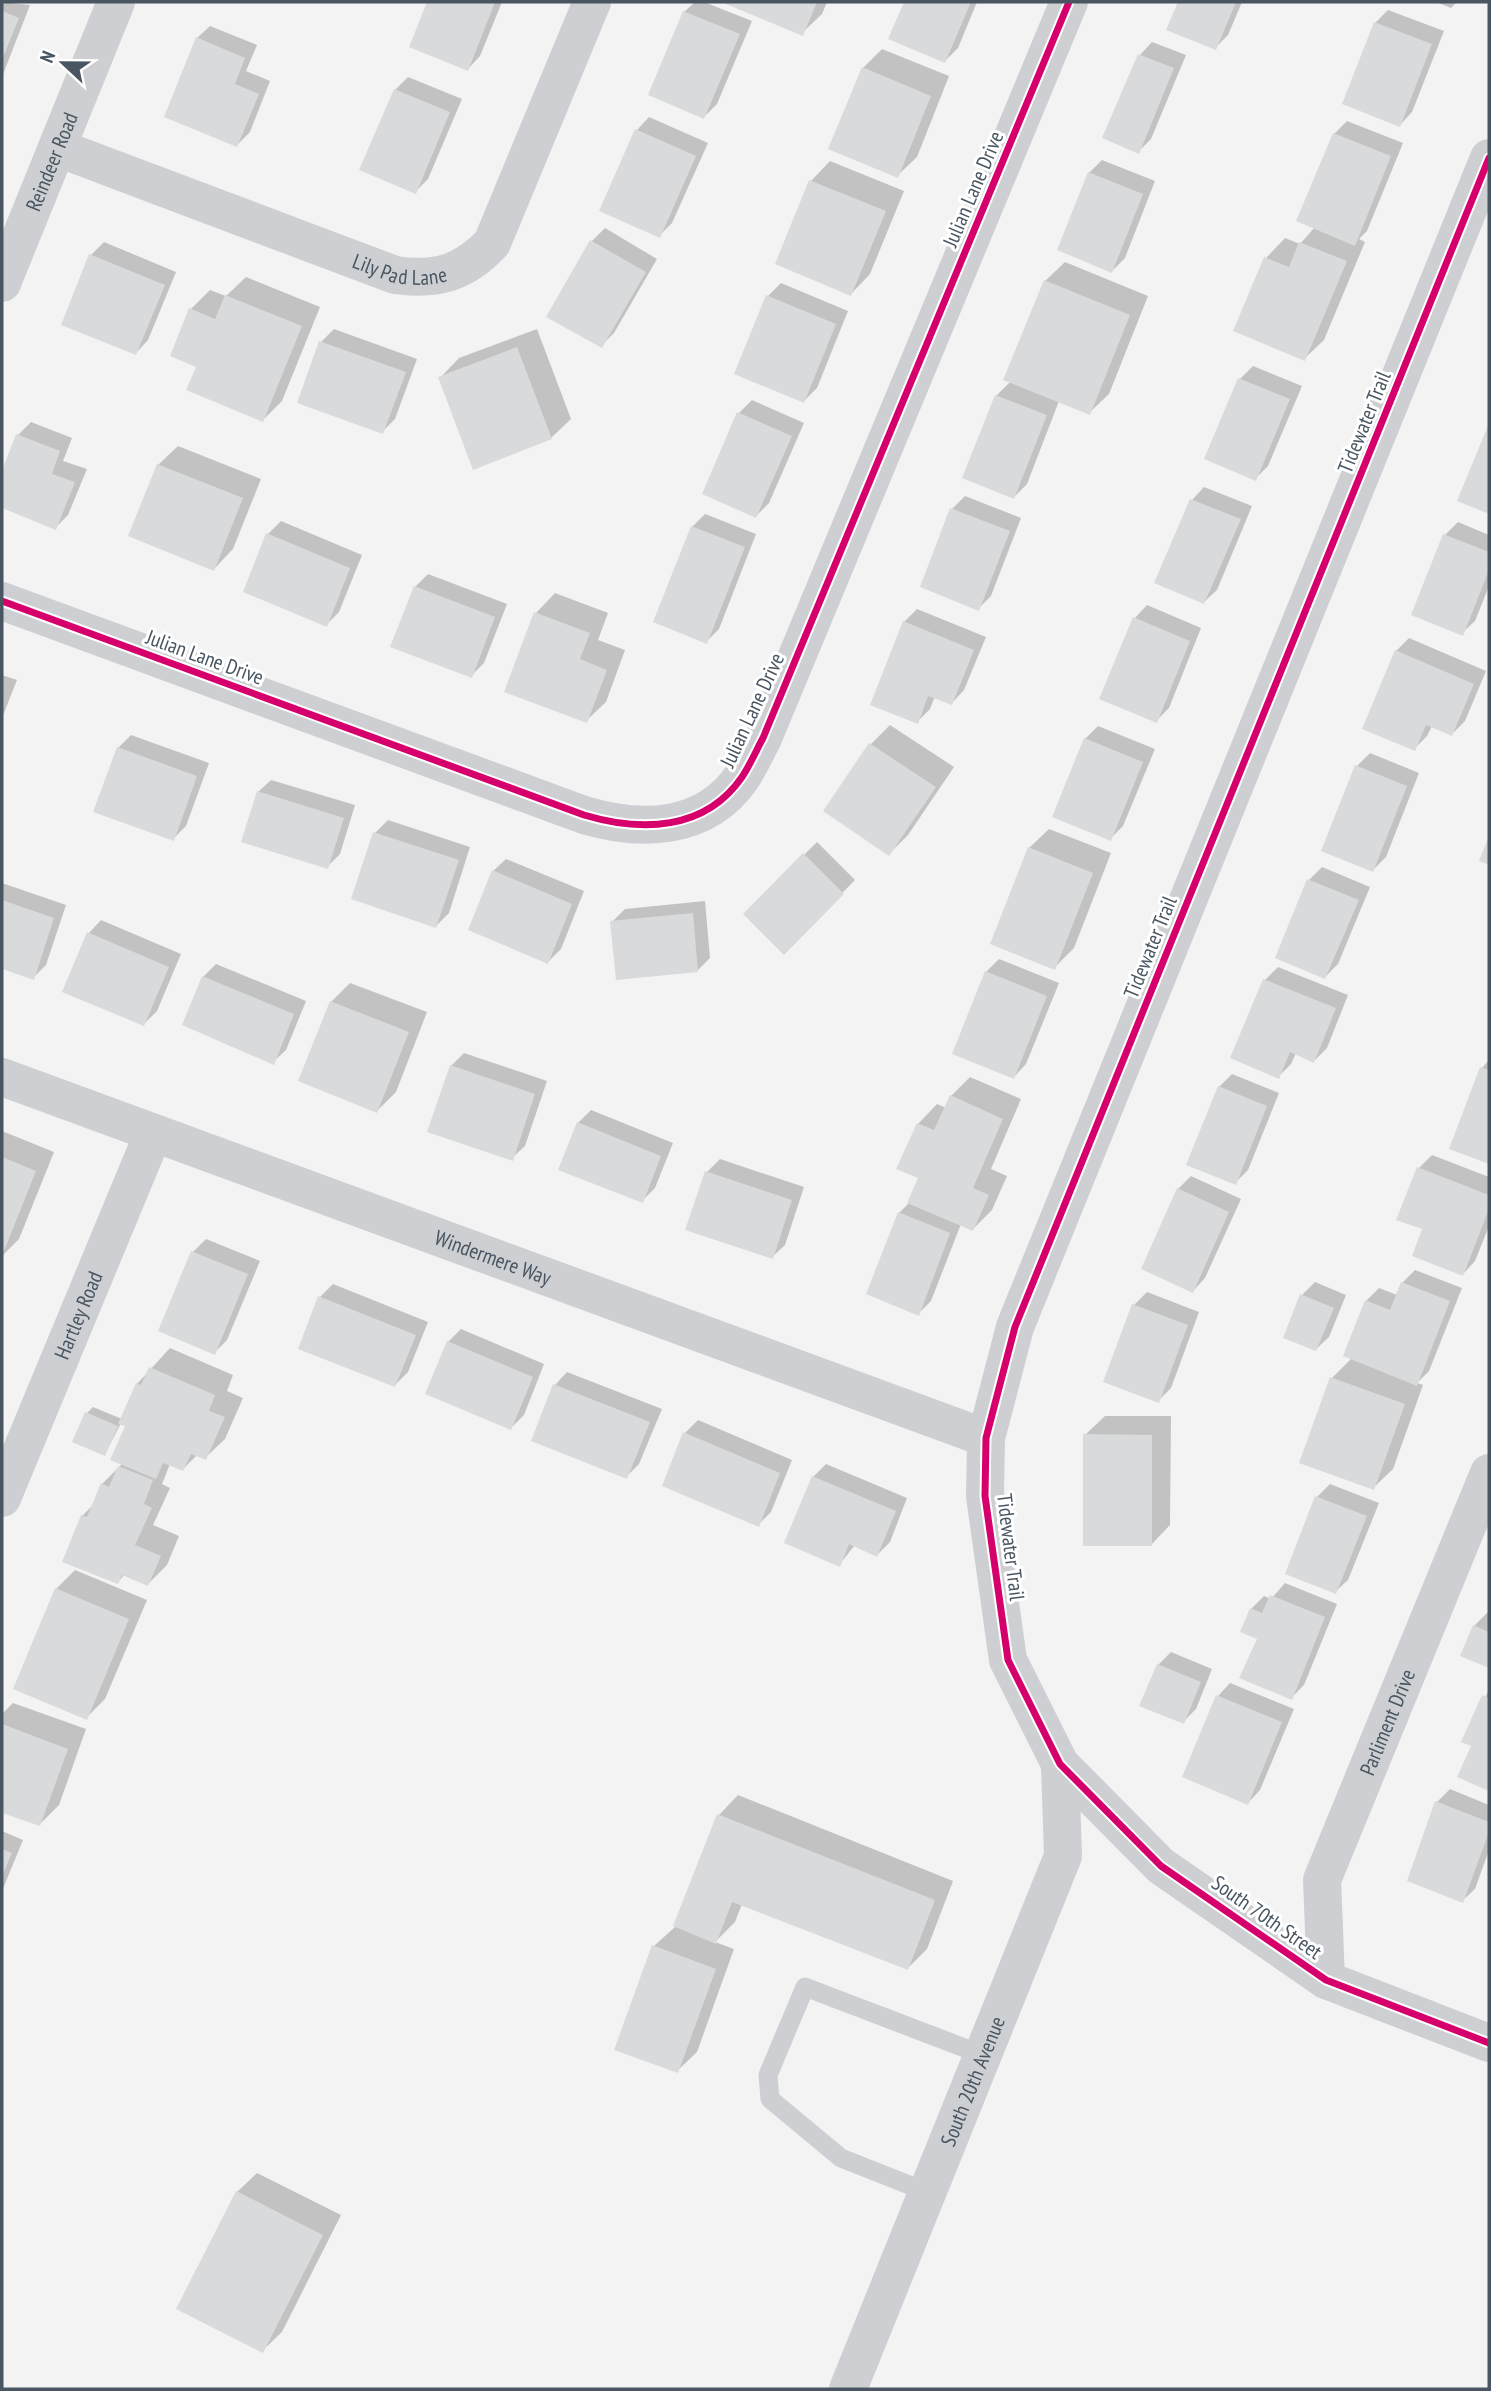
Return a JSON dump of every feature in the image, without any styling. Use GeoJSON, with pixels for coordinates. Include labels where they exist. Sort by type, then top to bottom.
{"type":"FeatureCollection","features":[{"type":"Feature","properties":{"kind":"street","name":"Reindeer Road"},"geometry":{"type":"LineString","coordinates":[[2,283],[116,2]]}},
{"type":"Feature","properties":{"kind":"street","name":"Lily Pad Lane"},"geometry":{"type":"LineString","coordinates":[[58,148],[395,275],[428,278],[447,275],[478,258],[492,243],[592,2]]}},
{"type":"Feature","properties":{"kind":"street","name":"Julian Lane Drive"},"geometry":{"type":"LineString","coordinates":[[2,601],[608,822],[653,826],[674,823],[703,812],[722,800],[741,777],[762,738],[1069,2]]}},
{"type":"Feature","properties":{"kind":"street","name":"Tidewater Trail"},"geometry":{"type":"LineString","coordinates":[[1060,1764],[1008,1660],[985,1496],[986,1438],[1015,1327],[1489,158]]}},
{"type":"Feature","properties":{"kind":"street","name":"Windermere Way"},"geometry":{"type":"LineString","coordinates":[[2,1077],[986,1438]]}},
{"type":"Feature","properties":{"kind":"street","name":"Hartley Road"},"geometry":{"type":"LineString","coordinates":[[2,1498],[153,1134]]}},
{"type":"Feature","properties":{"kind":"street","name":"Parliment Drive"},"geometry":{"type":"LineString","coordinates":[[1326,1980],[1322,1880],[1489,1473]]}},
{"type":"Feature","properties":{"kind":"street","name":"South 70th Street"},"geometry":{"type":"LineString","coordinates":[[1060,1764],[1161,1866],[1326,1980],[1489,2043]]}},
{"type":"Feature","properties":{"kind":"street","name":"South 20th Avenue"},"geometry":{"type":"LineString","coordinates":[[848,2389],[1063,1856],[1060,1764]]}},
{"type":"Feature","properties":{"kind":"lane"},"geometry":{"type":"LineString","coordinates":[[928,2192],[841,2158],[769,2099],[768,2075],[805,1987],[983,2055]]}},
{"type":"Feature","properties":{"kind":"building"},"geometry":{"type":"Polygon","coordinates":[[[427,2],[495,2],[468,71],[409,47],[427,2]]]}},
{"type":"Feature","properties":{"kind":"building"},"geometry":{"type":"Polygon","coordinates":[[[721,2],[817,2],[803,36],[721,2]]]}},
{"type":"Feature","properties":{"kind":"building"},"geometry":{"type":"Polygon","coordinates":[[[904,2],[971,2],[945,63],[888,39],[904,2]]]}},
{"type":"Feature","properties":{"kind":"building"},"geometry":{"type":"Polygon","coordinates":[[[1178,2],[1236,2],[1216,50],[1166,30],[1178,2]]]}},
{"type":"Feature","properties":{"kind":"building"},"geometry":{"type":"Polygon","coordinates":[[[2,11],[19,18],[2,60],[2,11]]]}},
{"type":"Feature","properties":{"kind":"building"},"geometry":{"type":"Polygon","coordinates":[[[683,11],[740,34],[704,119],[648,95],[683,11]]]}},
{"type":"Feature","properties":{"kind":"building"},"geometry":{"type":"Polygon","coordinates":[[[1374,22],[1432,44],[1400,127],[1342,104],[1374,22]]]}},
{"type":"Feature","properties":{"kind":"building"},"geometry":{"type":"Polygon","coordinates":[[[196,37],[245,58],[235,84],[259,94],[237,147],[164,117],[196,37]]]}},
{"type":"Feature","properties":{"kind":"building"},"geometry":{"type":"Polygon","coordinates":[[[1138,54],[1174,68],[1139,154],[1102,138],[1138,54]]]}},
{"type":"Feature","properties":{"kind":"building"},"geometry":{"type":"Polygon","coordinates":[[[862,67],[931,96],[898,178],[828,149],[862,67]]]}},
{"type":"Feature","properties":{"kind":"building"},"geometry":{"type":"Polygon","coordinates":[[[394,89],[450,112],[416,194],[359,170],[394,89]]]}},
{"type":"Feature","properties":{"kind":"building"},"geometry":{"type":"Polygon","coordinates":[[[635,129],[696,156],[660,238],[599,211],[635,129]]]}},
{"type":"Feature","properties":{"kind":"building"},"geometry":{"type":"Polygon","coordinates":[[[1333,133],[1391,156],[1355,246],[1296,221],[1333,133]]]}},
{"type":"Feature","properties":{"kind":"building"},"geometry":{"type":"Polygon","coordinates":[[[1088,172],[1143,194],[1112,273],[1057,250],[1088,172]]]}},
{"type":"Feature","properties":{"kind":"building"},"geometry":{"type":"Polygon","coordinates":[[[809,180],[886,211],[851,296],[775,264],[809,180]]]}},
{"type":"Feature","properties":{"kind":"building"},"geometry":{"type":"Polygon","coordinates":[[[590,240],[646,272],[602,348],[546,317],[590,240]]]}},
{"type":"Feature","properties":{"kind":"building"},"geometry":{"type":"Polygon","coordinates":[[[1299,242],[1347,261],[1305,361],[1233,331],[1264,257],[1289,267],[1299,242]]]}},
{"type":"Feature","properties":{"kind":"building"},"geometry":{"type":"Polygon","coordinates":[[[89,254],[165,285],[136,355],[61,325],[89,254]]]}},
{"type":"Feature","properties":{"kind":"building"},"geometry":{"type":"Polygon","coordinates":[[[1044,280],[1130,315],[1090,415],[1003,380],[1044,280]]]}},
{"type":"Feature","properties":{"kind":"building"},"geometry":{"type":"Polygon","coordinates":[[[225,295],[302,326],[263,422],[186,390],[196,367],[170,356],[189,308],[215,319],[225,295]]]}},
{"type":"Feature","properties":{"kind":"building"},"geometry":{"type":"Polygon","coordinates":[[[766,295],[836,324],[804,403],[734,374],[766,295]]]}},
{"type":"Feature","properties":{"kind":"building"},"geometry":{"type":"Polygon","coordinates":[[[319,341],[406,372],[383,434],[297,403],[319,341]]]}},
{"type":"Feature","properties":{"kind":"building"},"geometry":{"type":"Polygon","coordinates":[[[517,347],[552,439],[473,470],[438,377],[517,347]]]}},
{"type":"Feature","properties":{"kind":"building"},"geometry":{"type":"Polygon","coordinates":[[[1238,378],[1290,399],[1256,481],[1204,459],[1238,378]]]}},
{"type":"Feature","properties":{"kind":"building"},"geometry":{"type":"Polygon","coordinates":[[[995,395],[1047,415],[1014,499],[962,478],[995,395]]]}},
{"type":"Feature","properties":{"kind":"building"},"geometry":{"type":"Polygon","coordinates":[[[737,412],[792,436],[756,518],[702,494],[737,412]]]}},
{"type":"Feature","properties":{"kind":"building"},"geometry":{"type":"Polygon","coordinates":[[[1489,423],[1489,514],[1457,501],[1489,423]]]}},
{"type":"Feature","properties":{"kind":"building"},"geometry":{"type":"Polygon","coordinates":[[[16,434],[60,451],[52,474],[75,482],[56,530],[2,508],[2,471],[16,434]]]}},
{"type":"Feature","properties":{"kind":"building"},"geometry":{"type":"Polygon","coordinates":[[[157,464],[243,498],[214,571],[128,536],[157,464]]]}},
{"type":"Feature","properties":{"kind":"building"},"geometry":{"type":"Polygon","coordinates":[[[1190,499],[1241,519],[1204,604],[1154,583],[1190,499]]]}},
{"type":"Feature","properties":{"kind":"building"},"geometry":{"type":"Polygon","coordinates":[[[950,508],[1010,531],[979,611],[920,587],[950,508]]]}},
{"type":"Feature","properties":{"kind":"building"},"geometry":{"type":"Polygon","coordinates":[[[691,526],[745,547],[707,644],[653,622],[691,526]]]}},
{"type":"Feature","properties":{"kind":"building"},"geometry":{"type":"Polygon","coordinates":[[[266,533],[350,568],[327,627],[243,592],[266,533]]]}},
{"type":"Feature","properties":{"kind":"building"},"geometry":{"type":"Polygon","coordinates":[[[1443,534],[1489,552],[1489,570],[1463,636],[1411,615],[1443,534]]]}},
{"type":"Feature","properties":{"kind":"building"},"geometry":{"type":"Polygon","coordinates":[[[414,586],[495,617],[472,678],[390,647],[414,586]]]}},
{"type":"Feature","properties":{"kind":"building"},"geometry":{"type":"Polygon","coordinates":[[[534,612],[590,633],[580,659],[607,670],[587,723],[504,692],[534,612]]]}},
{"type":"Feature","properties":{"kind":"building"},"geometry":{"type":"Polygon","coordinates":[[[1133,617],[1190,641],[1157,723],[1099,699],[1133,617]]]}},
{"type":"Feature","properties":{"kind":"building"},"geometry":{"type":"Polygon","coordinates":[[[903,621],[974,650],[952,705],[928,696],[918,724],[870,705],[903,621]]]}},
{"type":"Feature","properties":{"kind":"building"},"geometry":{"type":"Polygon","coordinates":[[[1395,650],[1474,684],[1452,736],[1426,725],[1415,751],[1362,729],[1395,650]]]}},
{"type":"Feature","properties":{"kind":"building"},"geometry":{"type":"Polygon","coordinates":[[[1084,738],[1143,762],[1111,841],[1052,817],[1084,738]]]}},
{"type":"Feature","properties":{"kind":"building"},"geometry":{"type":"Polygon","coordinates":[[[869,743],[936,787],[889,856],[823,811],[869,743]]]}},
{"type":"Feature","properties":{"kind":"building"},"geometry":{"type":"Polygon","coordinates":[[[117,747],[197,776],[174,841],[93,812],[117,747]]]}},
{"type":"Feature","properties":{"kind":"building"},"geometry":{"type":"Polygon","coordinates":[[[1355,765],[1407,786],[1373,872],[1321,851],[1355,765]]]}},
{"type":"Feature","properties":{"kind":"building"},"geometry":{"type":"Polygon","coordinates":[[[257,791],[344,818],[328,869],[241,842],[257,791]]]}},
{"type":"Feature","properties":{"kind":"building"},"geometry":{"type":"Polygon","coordinates":[[[373,832],[459,860],[436,928],[351,899],[373,832]]]}},
{"type":"Feature","properties":{"kind":"building"},"geometry":{"type":"Polygon","coordinates":[[[1489,836],[1489,865],[1479,861],[1489,836]]]}},
{"type":"Feature","properties":{"kind":"building"},"geometry":{"type":"Polygon","coordinates":[[[1028,847],[1093,873],[1055,970],[990,944],[1028,847]]]}},
{"type":"Feature","properties":{"kind":"building"},"geometry":{"type":"Polygon","coordinates":[[[803,853],[844,894],[784,955],[743,914],[803,853]]]}},
{"type":"Feature","properties":{"kind":"building"},"geometry":{"type":"Polygon","coordinates":[[[492,870],[572,904],[548,964],[468,930],[492,870]]]}},
{"type":"Feature","properties":{"kind":"building"},"geometry":{"type":"Polygon","coordinates":[[[1307,879],[1359,900],[1325,979],[1275,958],[1307,879]]]}},
{"type":"Feature","properties":{"kind":"building"},"geometry":{"type":"Polygon","coordinates":[[[2,900],[54,918],[34,980],[2,969],[2,900]]]}},
{"type":"Feature","properties":{"kind":"building"},"geometry":{"type":"Polygon","coordinates":[[[693,913],[698,972],[616,980],[610,921],[693,913]]]}},
{"type":"Feature","properties":{"kind":"building"},"geometry":{"type":"Polygon","coordinates":[[[87,932],[169,967],[144,1026],[62,992],[87,932]]]}},
{"type":"Feature","properties":{"kind":"building"},"geometry":{"type":"Polygon","coordinates":[[[985,971],[1047,996],[1014,1079],[952,1054],[985,971]]]}},
{"type":"Feature","properties":{"kind":"building"},"geometry":{"type":"Polygon","coordinates":[[[202,976],[294,1014],[274,1065],[182,1025],[202,976]]]}},
{"type":"Feature","properties":{"kind":"building"},"geometry":{"type":"Polygon","coordinates":[[[1263,979],[1336,1008],[1314,1063],[1290,1052],[1279,1079],[1230,1058],[1263,979]]]}},
{"type":"Feature","properties":{"kind":"building"},"geometry":{"type":"Polygon","coordinates":[[[330,1001],[409,1032],[377,1113],[298,1081],[330,1001]]]}},
{"type":"Feature","properties":{"kind":"building"},"geometry":{"type":"Polygon","coordinates":[[[450,1065],[535,1094],[513,1161],[427,1132],[450,1065]]]}},
{"type":"Feature","properties":{"kind":"building"},"geometry":{"type":"Polygon","coordinates":[[[1480,1067],[1489,1070],[1489,1164],[1449,1149],[1480,1067]]]}},
{"type":"Feature","properties":{"kind":"building"},"geometry":{"type":"Polygon","coordinates":[[[1218,1086],[1267,1106],[1236,1185],[1186,1165],[1218,1086]]]}},
{"type":"Feature","properties":{"kind":"building"},"geometry":{"type":"Polygon","coordinates":[[[950,1095],[1003,1119],[973,1188],[989,1195],[973,1231],[907,1203],[918,1178],[896,1169],[917,1123],[934,1130],[950,1095]]]}},
{"type":"Feature","properties":{"kind":"building"},"geometry":{"type":"Polygon","coordinates":[[[577,1122],[661,1156],[643,1203],[558,1170],[577,1122]]]}},
{"type":"Feature","properties":{"kind":"building"},"geometry":{"type":"Polygon","coordinates":[[[2,1157],[36,1171],[2,1256],[2,1157]]]}},
{"type":"Feature","properties":{"kind":"building"},"geometry":{"type":"Polygon","coordinates":[[[1417,1167],[1489,1195],[1489,1209],[1463,1276],[1412,1256],[1422,1229],[1396,1220],[1417,1167]]]}},
{"type":"Feature","properties":{"kind":"building"},"geometry":{"type":"Polygon","coordinates":[[[705,1171],[792,1200],[773,1259],[685,1230],[705,1171]]]}},
{"type":"Feature","properties":{"kind":"building"},"geometry":{"type":"Polygon","coordinates":[[[1177,1188],[1229,1212],[1193,1293],[1141,1269],[1177,1188]]]}},
{"type":"Feature","properties":{"kind":"building"},"geometry":{"type":"Polygon","coordinates":[[[898,1212],[950,1233],[919,1316],[866,1294],[898,1212]]]}},
{"type":"Feature","properties":{"kind":"building"},"geometry":{"type":"Polygon","coordinates":[[[191,1251],[248,1274],[215,1355],[158,1331],[191,1251]]]}},
{"type":"Feature","properties":{"kind":"building"},"geometry":{"type":"Polygon","coordinates":[[[1401,1282],[1450,1301],[1417,1386],[1343,1356],[1365,1300],[1390,1310],[1401,1282]]]}},
{"type":"Feature","properties":{"kind":"building"},"geometry":{"type":"Polygon","coordinates":[[[1300,1294],[1334,1308],[1316,1351],[1283,1338],[1300,1294]]]}},
{"type":"Feature","properties":{"kind":"building"},"geometry":{"type":"Polygon","coordinates":[[[318,1296],[416,1335],[395,1387],[298,1349],[318,1296]]]}},
{"type":"Feature","properties":{"kind":"building"},"geometry":{"type":"Polygon","coordinates":[[[1132,1304],[1188,1325],[1159,1403],[1103,1382],[1132,1304]]]}},
{"type":"Feature","properties":{"kind":"building"},"geometry":{"type":"Polygon","coordinates":[[[447,1341],[533,1377],[511,1430],[425,1394],[447,1341]]]}},
{"type":"Feature","properties":{"kind":"building"},"geometry":{"type":"Polygon","coordinates":[[[149,1367],[215,1395],[209,1411],[225,1417],[206,1460],[191,1454],[183,1471],[163,1463],[156,1479],[110,1460],[125,1426],[118,1424],[136,1383],[141,1385],[149,1367]]]}},
{"type":"Feature","properties":{"kind":"building"},"geometry":{"type":"Polygon","coordinates":[[[1330,1377],[1405,1404],[1374,1490],[1299,1463],[1330,1377]]]}},
{"type":"Feature","properties":{"kind":"building"},"geometry":{"type":"Polygon","coordinates":[[[553,1384],[650,1422],[627,1479],[531,1441],[553,1384]]]}},
{"type":"Feature","properties":{"kind":"building"},"geometry":{"type":"Polygon","coordinates":[[[85,1412],[118,1426],[105,1456],[72,1442],[85,1412]]]}},
{"type":"Feature","properties":{"kind":"building"},"geometry":{"type":"Polygon","coordinates":[[[683,1432],[780,1473],[759,1527],[662,1486],[683,1432]]]}},
{"type":"Feature","properties":{"kind":"building"},"geometry":{"type":"Polygon","coordinates":[[[1083,1434],[1152,1435],[1152,1546],[1083,1546],[1083,1434]]]}},
{"type":"Feature","properties":{"kind":"building"},"geometry":{"type":"Polygon","coordinates":[[[118,1466],[153,1480],[144,1504],[152,1508],[135,1545],[161,1556],[148,1586],[122,1575],[118,1584],[62,1562],[81,1515],[87,1517],[101,1483],[109,1487],[118,1466]]]}},
{"type":"Feature","properties":{"kind":"building"},"geometry":{"type":"Polygon","coordinates":[[[812,1476],[896,1511],[877,1557],[849,1544],[840,1567],[784,1543],[812,1476]]]}},
{"type":"Feature","properties":{"kind":"building"},"geometry":{"type":"Polygon","coordinates":[[[1315,1496],[1367,1516],[1336,1594],[1285,1574],[1315,1496]]]}},
{"type":"Feature","properties":{"kind":"building"},"geometry":{"type":"Polygon","coordinates":[[[55,1588],[129,1619],[87,1720],[13,1689],[55,1588]]]}},
{"type":"Feature","properties":{"kind":"building"},"geometry":{"type":"Polygon","coordinates":[[[1270,1595],[1325,1617],[1292,1700],[1239,1678],[1257,1639],[1240,1632],[1250,1608],[1262,1613],[1270,1595]]]}},
{"type":"Feature","properties":{"kind":"building"},"geometry":{"type":"Polygon","coordinates":[[[1473,1625],[1489,1632],[1489,1668],[1460,1656],[1473,1625]]]}},
{"type":"Feature","properties":{"kind":"building"},"geometry":{"type":"Polygon","coordinates":[[[1157,1664],[1201,1682],[1184,1724],[1139,1706],[1157,1664]]]}},
{"type":"Feature","properties":{"kind":"building"},"geometry":{"type":"Polygon","coordinates":[[[1216,1695],[1282,1722],[1248,1805],[1182,1777],[1216,1695]]]}},
{"type":"Feature","properties":{"kind":"building"},"geometry":{"type":"Polygon","coordinates":[[[1482,1695],[1489,1698],[1489,1791],[1457,1777],[1471,1746],[1461,1742],[1482,1695]]]}},
{"type":"Feature","properties":{"kind":"building"},"geometry":{"type":"Polygon","coordinates":[[[2,1724],[68,1749],[40,1826],[2,1813],[2,1724]]]}},
{"type":"Feature","properties":{"kind":"building"},"geometry":{"type":"Polygon","coordinates":[[[1435,1801],[1489,1822],[1489,1832],[1463,1903],[1407,1881],[1435,1801]]]}},
{"type":"Feature","properties":{"kind":"building"},"geometry":{"type":"Polygon","coordinates":[[[717,1814],[935,1900],[908,1970],[732,1902],[716,1944],[673,1926],[717,1814]]]}},
{"type":"Feature","properties":{"kind":"building"},"geometry":{"type":"Polygon","coordinates":[[[2,1849],[12,1853],[2,1876],[2,1849]]]}},
{"type":"Feature","properties":{"kind":"building"},"geometry":{"type":"Polygon","coordinates":[[[652,1945],[716,1969],[678,2073],[614,2050],[652,1945]]]}},
{"type":"Feature","properties":{"kind":"building"},"geometry":{"type":"Polygon","coordinates":[[[236,2191],[323,2235],[263,2353],[176,2309],[236,2191]]]}},
{"type":"Feature","properties":{"kind":"cycle path"},"geometry":{"type":"LineString","coordinates":[[2,601],[584,815],[628,824],[649,825],[670,823],[710,808],[727,795],[742,777],[763,738],[1069,2]]}},
{"type":"Feature","properties":{"kind":"cycle path"},"geometry":{"type":"LineString","coordinates":[[1489,158],[1015,1327],[986,1438],[985,1496],[1008,1660],[1060,1764],[1161,1866],[1326,1980],[1489,2043]]}}]}
